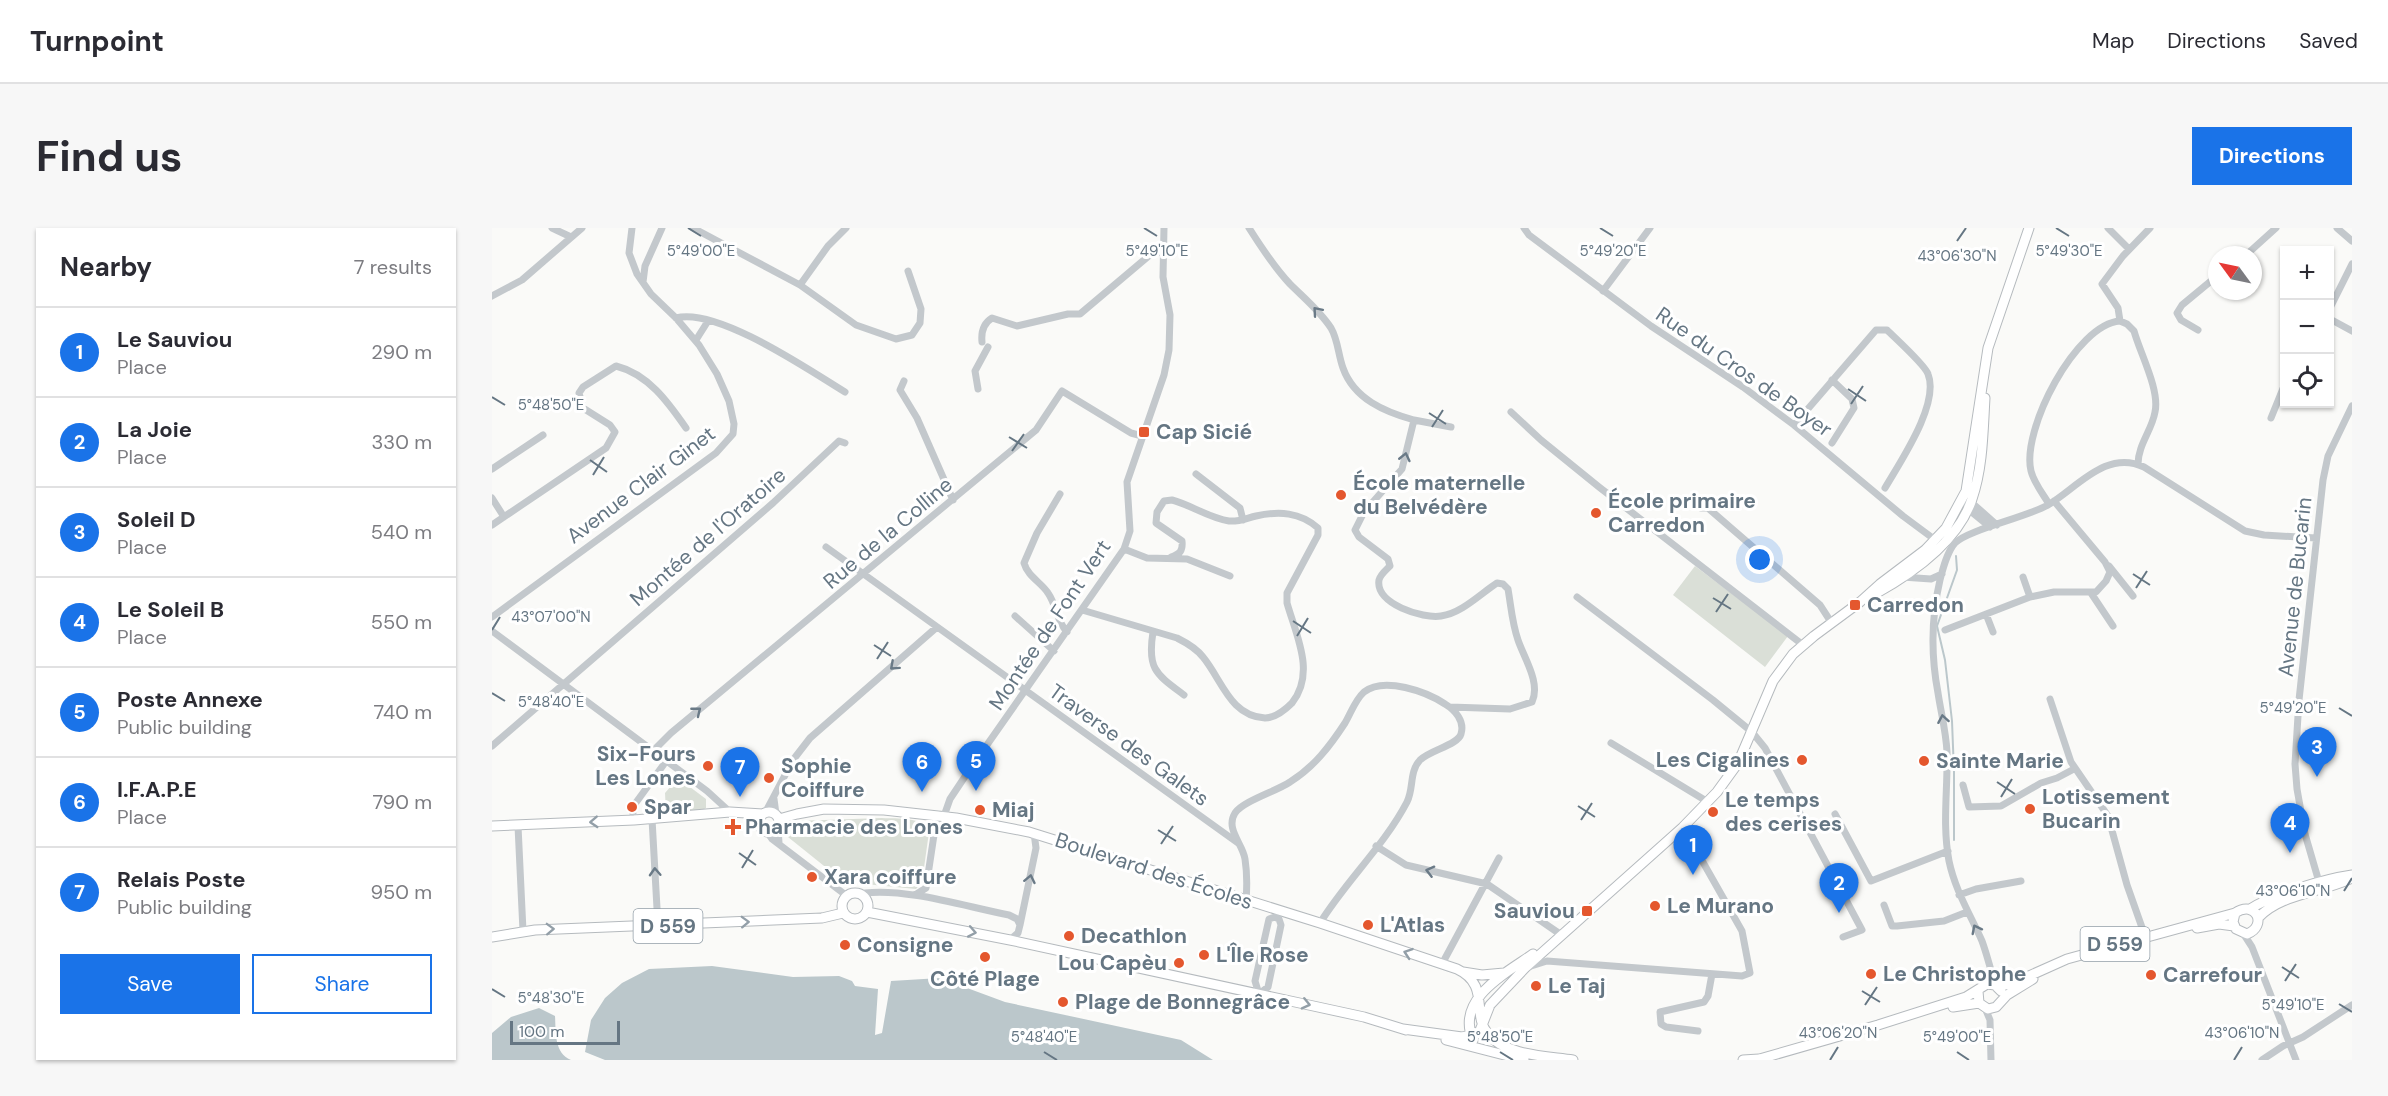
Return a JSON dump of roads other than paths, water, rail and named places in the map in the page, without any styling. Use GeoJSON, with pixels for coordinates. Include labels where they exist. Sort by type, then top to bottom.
{"type":"FeatureCollection","features":[{"type":"Feature","properties":{"kind":"main road"},"geometry":{"type":"LineString","coordinates":[[1403,1029],[1462,1037],[1471,1037],[1479,1033],[1490,1005],[1525,968],[1683,827],[1708,801],[1738,763],[1764,699],[1782,667],[1803,645],[1939,543],[1965,491],[1993,330],[2029,228]]}},
{"type":"Feature","properties":{"kind":"main road"},"geometry":{"type":"LineString","coordinates":[[1860,602],[1902,577],[1958,527],[1969,505],[1979,470],[1986,386],[1985,372]]}},
{"type":"Feature","properties":{"kind":"main road","name":"Boulevard des Écoles"},"geometry":{"type":"LineString","coordinates":[[778,820],[824,809],[884,810],[941,815],[1034,833],[1246,900],[1276,913],[1320,923],[1463,972],[1482,975],[1507,973]]}},
{"type":"Feature","properties":{"kind":"main road"},"geometry":{"type":"LineString","coordinates":[[492,826],[652,819],[733,812],[764,813],[778,820],[773,832],[733,812]]}},
{"type":"Feature","properties":{"kind":"main road"},"geometry":{"type":"LineString","coordinates":[[763,829],[759,819],[764,813]]}},
{"type":"Feature","properties":{"kind":"main road"},"geometry":{"type":"LineString","coordinates":[[2352,876],[2339,885],[2267,908],[2258,918],[2254,930],[2243,933],[2234,926],[2235,913],[2242,909],[2250,909],[2259,903],[2319,882],[2352,876]]}},
{"type":"Feature","properties":{"kind":"main road"},"geometry":{"type":"LineString","coordinates":[[867,912],[867,901],[855,893],[847,896],[842,905],[843,913],[857,920],[867,912],[1010,940],[1364,1017],[1524,1060]]}},
{"type":"Feature","properties":{"kind":"main road"},"geometry":{"type":"LineString","coordinates":[[2250,909],[2258,918]]}},
{"type":"Feature","properties":{"kind":"main road","name":"D 559"},"geometry":{"type":"LineString","coordinates":[[492,937],[523,931],[822,918],[843,913]]}},
{"type":"Feature","properties":{"kind":"main road","name":"D 559"},"geometry":{"type":"LineString","coordinates":[[1996,986],[2011,984],[2067,958],[2235,913]]}},
{"type":"Feature","properties":{"kind":"main road","name":"D 559"},"geometry":{"type":"LineString","coordinates":[[1999,1004],[2045,972],[2080,958],[2186,930],[2219,924],[2234,926]]}},
{"type":"Feature","properties":{"kind":"main road"},"geometry":{"type":"LineString","coordinates":[[1476,1048],[1471,1037],[1471,1014],[1479,995],[1571,925]]}},
{"type":"Feature","properties":{"kind":"main road"},"geometry":{"type":"LineString","coordinates":[[1463,972],[1479,995],[1483,1025],[1489,1036],[1509,1048],[1573,1060]]}},
{"type":"Feature","properties":{"kind":"main road"},"geometry":{"type":"LineString","coordinates":[[1743,1060],[1758,1059],[1967,1003],[1999,1004],[2002,995],[1996,986],[1984,985],[1978,991],[1878,1025]]}},
{"type":"Feature","properties":{"kind":"main road"},"geometry":{"type":"LineString","coordinates":[[1978,991],[1982,1005]]}},
{"type":"Feature","properties":{"kind":"street"},"geometry":{"type":"LineString","coordinates":[[552,228],[571,237]]}},
{"type":"Feature","properties":{"kind":"street"},"geometry":{"type":"LineString","coordinates":[[492,296],[522,280],[582,228]]}},
{"type":"Feature","properties":{"kind":"street","name":"Avenue Clair Ginet"},"geometry":{"type":"LineString","coordinates":[[492,617],[726,444],[733,434],[734,424],[729,401],[717,374],[696,340],[643,284],[629,253],[632,228]]}},
{"type":"Feature","properties":{"kind":"street"},"geometry":{"type":"LineString","coordinates":[[643,284],[645,266],[662,228]]}},
{"type":"Feature","properties":{"kind":"street"},"geometry":{"type":"LineString","coordinates":[[693,228],[800,285],[856,325],[896,339],[912,335],[920,323],[921,309],[908,271]]}},
{"type":"Feature","properties":{"kind":"street"},"geometry":{"type":"LineString","coordinates":[[800,285],[828,246],[846,228]]}},
{"type":"Feature","properties":{"kind":"street","name":"Montée de Font Vert"},"geometry":{"type":"LineString","coordinates":[[913,896],[926,888],[941,815],[950,799],[1124,549],[1130,531],[1128,482],[1164,375],[1169,350],[1171,328],[1164,287],[1162,252],[1164,228]]}},
{"type":"Feature","properties":{"kind":"street"},"geometry":{"type":"LineString","coordinates":[[1249,228],[1277,269],[1317,310],[1331,329],[1342,367],[1357,389],[1381,410],[1414,420],[1451,427]]}},
{"type":"Feature","properties":{"kind":"street","name":"Rue du Cros de Boyer"},"geometry":{"type":"LineString","coordinates":[[1524,228],[1529,235],[1603,291],[1794,424],[1939,543]]}},
{"type":"Feature","properties":{"kind":"street"},"geometry":{"type":"LineString","coordinates":[[1603,291],[1650,228]]}},
{"type":"Feature","properties":{"kind":"street"},"geometry":{"type":"LineString","coordinates":[[2108,228],[2129,249]]}},
{"type":"Feature","properties":{"kind":"street"},"geometry":{"type":"LineString","coordinates":[[2120,321],[2118,308],[2102,284],[2129,249],[2150,228]]}},
{"type":"Feature","properties":{"kind":"street"},"geometry":{"type":"LineString","coordinates":[[2256,246],[2276,228]]}},
{"type":"Feature","properties":{"kind":"street"},"geometry":{"type":"LineString","coordinates":[[2337,228],[2352,241]]}},
{"type":"Feature","properties":{"kind":"street"},"geometry":{"type":"LineString","coordinates":[[982,342],[985,326],[992,318],[1017,326],[1083,313],[1151,254],[1162,252]]}},
{"type":"Feature","properties":{"kind":"street"},"geometry":{"type":"LineString","coordinates":[[2334,300],[2352,264]]}},
{"type":"Feature","properties":{"kind":"street"},"geometry":{"type":"LineString","coordinates":[[2198,330],[2181,320],[2177,313],[2182,305],[2208,283]]}},
{"type":"Feature","properties":{"kind":"street"},"geometry":{"type":"LineString","coordinates":[[676,318],[686,315],[736,329],[771,346],[845,392]]}},
{"type":"Feature","properties":{"kind":"street"},"geometry":{"type":"LineString","coordinates":[[696,340],[708,321]]}},
{"type":"Feature","properties":{"kind":"street"},"geometry":{"type":"LineString","coordinates":[[2133,596],[2052,502],[2031,471],[2033,442],[2043,409],[2057,377],[2088,338],[2110,322],[2120,321],[2134,331],[2156,399],[2155,412],[2141,446],[2138,464]]}},
{"type":"Feature","properties":{"kind":"street"},"geometry":{"type":"LineString","coordinates":[[2334,322],[2352,331]]}},
{"type":"Feature","properties":{"kind":"street"},"geometry":{"type":"LineString","coordinates":[[1794,424],[1876,330],[1887,330],[1928,373],[1930,389],[1919,430],[1885,488]]}},
{"type":"Feature","properties":{"kind":"street"},"geometry":{"type":"LineString","coordinates":[[978,389],[975,371],[988,347]]}},
{"type":"Feature","properties":{"kind":"street"},"geometry":{"type":"LineString","coordinates":[[492,525],[606,448],[615,432],[610,425],[582,408],[579,393],[584,387],[616,366],[624,368],[660,392],[686,428]]}},
{"type":"Feature","properties":{"kind":"street"},"geometry":{"type":"LineString","coordinates":[[1832,380],[1852,399],[1854,408],[1832,443]]}},
{"type":"Feature","properties":{"kind":"street"},"geometry":{"type":"LineString","coordinates":[[904,381],[900,390],[917,418],[953,500]]}},
{"type":"Feature","properties":{"kind":"street","name":"Rue de la Colline"},"geometry":{"type":"LineString","coordinates":[[654,750],[671,733],[1036,430],[1062,391],[1131,433],[1142,436]]}},
{"type":"Feature","properties":{"kind":"street"},"geometry":{"type":"LineString","coordinates":[[2271,418],[2280,396]]}},
{"type":"Feature","properties":{"kind":"street","name":"Avenue de Bucarin"},"geometry":{"type":"LineString","coordinates":[[2319,882],[2297,789],[2295,764],[2299,700],[2323,480],[2328,456],[2352,406]]}},
{"type":"Feature","properties":{"kind":"street"},"geometry":{"type":"LineString","coordinates":[[1511,412],[1541,440],[1599,487],[1803,645]]}},
{"type":"Feature","properties":{"kind":"street"},"geometry":{"type":"LineString","coordinates":[[1414,420],[1402,469],[1364,512],[1355,530],[1359,537],[1388,559],[1390,566],[1379,578],[1379,586],[1395,606],[1425,616],[1439,617],[1450,614],[1497,583],[1503,584],[1508,589],[1518,640],[1534,687],[1535,695],[1532,702],[1510,709],[1450,707]]}},
{"type":"Feature","properties":{"kind":"street"},"geometry":{"type":"LineString","coordinates":[[492,469],[543,435]]}},
{"type":"Feature","properties":{"kind":"street","name":"Montée de l'Oratoire"},"geometry":{"type":"LineString","coordinates":[[565,684],[773,503],[839,441],[845,443]]}},
{"type":"Feature","properties":{"kind":"street"},"geometry":{"type":"LineString","coordinates":[[1996,986],[1982,941],[1959,895],[1948,851],[1945,813],[1947,753],[1934,663],[1933,625],[1942,574],[1950,549],[1957,541],[2052,502],[2096,470],[2122,462],[2138,464],[2245,531],[2264,535],[2316,538]]}},
{"type":"Feature","properties":{"kind":"street"},"geometry":{"type":"LineString","coordinates":[[1196,474],[1240,508],[1243,520]]}},
{"type":"Feature","properties":{"kind":"street"},"geometry":{"type":"LineString","coordinates":[[1965,491],[1969,505],[1993,526]]}},
{"type":"Feature","properties":{"kind":"street"},"geometry":{"type":"LineString","coordinates":[[1060,494],[1037,532],[1024,563],[1029,573],[1047,590],[1053,601],[1057,619],[1067,632]]}},
{"type":"Feature","properties":{"kind":"street"},"geometry":{"type":"LineString","coordinates":[[492,498],[504,517]]}},
{"type":"Feature","properties":{"kind":"street"},"geometry":{"type":"LineString","coordinates":[[1082,610],[1191,645],[1203,656],[1231,701],[1254,717],[1270,718],[1284,711],[1292,702],[1305,676],[1304,663],[1287,603],[1287,593],[1318,535],[1318,528],[1304,518],[1288,513],[1254,516],[1243,520],[1222,520],[1183,502],[1172,500],[1164,501],[1157,512],[1156,523],[1182,541],[1183,549],[1179,555],[1165,560],[1147,558],[1124,549]]}},
{"type":"Feature","properties":{"kind":"street"},"geometry":{"type":"LineString","coordinates":[[1955,515],[1969,505]]}},
{"type":"Feature","properties":{"kind":"street"},"geometry":{"type":"LineString","coordinates":[[1701,508],[1708,508],[1825,610],[1831,611],[1835,620]]}},
{"type":"Feature","properties":{"kind":"street","name":"Traverse des Galets"},"geometry":{"type":"LineString","coordinates":[[826,547],[1238,843]]}},
{"type":"Feature","properties":{"kind":"street"},"geometry":{"type":"LineString","coordinates":[[1171,557],[1199,563],[1230,576]]}},
{"type":"Feature","properties":{"kind":"street"},"geometry":{"type":"LineString","coordinates":[[1946,630],[2030,597],[2054,592],[2096,592],[2106,581],[2110,572],[2105,562]]}},
{"type":"Feature","properties":{"kind":"street"},"geometry":{"type":"LineString","coordinates":[[1902,577],[1931,579],[1942,574]]}},
{"type":"Feature","properties":{"kind":"street"},"geometry":{"type":"LineString","coordinates":[[2023,577],[2030,597]]}},
{"type":"Feature","properties":{"kind":"street"},"geometry":{"type":"LineString","coordinates":[[2091,593],[2113,626]]}},
{"type":"Feature","properties":{"kind":"street"},"geometry":{"type":"LineString","coordinates":[[1577,597],[1752,732],[1765,748],[1862,930],[1844,937]]}},
{"type":"Feature","properties":{"kind":"street"},"geometry":{"type":"LineString","coordinates":[[1986,614],[1993,632]]}},
{"type":"Feature","properties":{"kind":"street"},"geometry":{"type":"LineString","coordinates":[[1015,616],[1054,651]]}},
{"type":"Feature","properties":{"kind":"street"},"geometry":{"type":"LineString","coordinates":[[764,813],[774,799],[786,772],[810,738],[938,627]]}},
{"type":"Feature","properties":{"kind":"street"},"geometry":{"type":"LineString","coordinates":[[492,631],[654,750],[733,812]]}},
{"type":"Feature","properties":{"kind":"street"},"geometry":{"type":"LineString","coordinates":[[1153,632],[1150,659],[1154,669],[1159,677],[1185,695]]}},
{"type":"Feature","properties":{"kind":"street"},"geometry":{"type":"LineString","coordinates":[[492,746],[565,684]]}},
{"type":"Feature","properties":{"kind":"street"},"geometry":{"type":"LineString","coordinates":[[1246,900],[1245,857],[1232,829],[1235,812],[1242,806],[1290,782],[1312,766],[1367,690],[1373,687],[1392,686],[1426,693],[1450,707],[1459,716],[1461,735],[1457,740],[1431,751],[1419,761],[1412,774],[1409,798],[1400,815],[1320,923]]}},
{"type":"Feature","properties":{"kind":"street"},"geometry":{"type":"LineString","coordinates":[[2050,699],[2074,769],[2108,816],[2127,885],[2145,936]]}},
{"type":"Feature","properties":{"kind":"street"},"geometry":{"type":"LineString","coordinates":[[1611,743],[1708,801]]}},
{"type":"Feature","properties":{"kind":"street"},"geometry":{"type":"LineString","coordinates":[[634,820],[632,808],[667,760]]}},
{"type":"Feature","properties":{"kind":"street"},"geometry":{"type":"LineString","coordinates":[[1963,785],[1969,807],[2001,806],[2041,783],[2074,769]]}},
{"type":"Feature","properties":{"kind":"street"},"geometry":{"type":"LineString","coordinates":[[714,796],[715,813]]}},
{"type":"Feature","properties":{"kind":"street"},"geometry":{"type":"LineString","coordinates":[[774,799],[779,843]]}},
{"type":"Feature","properties":{"kind":"street"},"geometry":{"type":"LineString","coordinates":[[1835,814],[1871,881],[1948,851]]}},
{"type":"Feature","properties":{"kind":"street"},"geometry":{"type":"LineString","coordinates":[[652,819],[658,926]]}},
{"type":"Feature","properties":{"kind":"street"},"geometry":{"type":"LineString","coordinates":[[518,825],[523,931]]}},
{"type":"Feature","properties":{"kind":"street"},"geometry":{"type":"LineString","coordinates":[[1525,968],[1547,962],[1742,976],[1750,973],[1742,931],[1683,827]]}},
{"type":"Feature","properties":{"kind":"street"},"geometry":{"type":"LineString","coordinates":[[763,829],[847,896]]}},
{"type":"Feature","properties":{"kind":"street"},"geometry":{"type":"LineString","coordinates":[[1010,940],[1018,933],[1020,925],[1036,848],[1034,833]]}},
{"type":"Feature","properties":{"kind":"street"},"geometry":{"type":"LineString","coordinates":[[1376,846],[1406,865],[1487,884],[1560,934]]}},
{"type":"Feature","properties":{"kind":"street"},"geometry":{"type":"LineString","coordinates":[[1442,964],[1499,858]]}},
{"type":"Feature","properties":{"kind":"street"},"geometry":{"type":"LineString","coordinates":[[1959,895],[1976,889],[2021,881]]}},
{"type":"Feature","properties":{"kind":"street"},"geometry":{"type":"LineString","coordinates":[[862,896],[865,893],[881,892],[913,896],[1009,915],[1017,919],[1020,925]]}},
{"type":"Feature","properties":{"kind":"street"},"geometry":{"type":"LineString","coordinates":[[1884,905],[1892,926],[1944,921],[1967,912]]}},
{"type":"Feature","properties":{"kind":"street"},"geometry":{"type":"LineString","coordinates":[[1276,913],[1281,925],[1268,987],[1259,994],[1255,981],[1269,919],[1276,913]]}},
{"type":"Feature","properties":{"kind":"street"},"geometry":{"type":"LineString","coordinates":[[2252,946],[2254,930]]}},
{"type":"Feature","properties":{"kind":"street"},"geometry":{"type":"LineString","coordinates":[[2243,933],[2252,946],[2296,1060]]}},
{"type":"Feature","properties":{"kind":"street"},"geometry":{"type":"LineString","coordinates":[[1545,949],[1547,962]]}},
{"type":"Feature","properties":{"kind":"street"},"geometry":{"type":"LineString","coordinates":[[1698,1031],[1666,1027],[1661,1024],[1660,1012],[1704,1002],[1708,996],[1712,974]]}},
{"type":"Feature","properties":{"kind":"street"},"geometry":{"type":"LineString","coordinates":[[1990,1020],[1999,1004]]}},
{"type":"Feature","properties":{"kind":"street"},"geometry":{"type":"LineString","coordinates":[[1982,1005],[1990,1020],[1991,1060]]}},
{"type":"Feature","properties":{"kind":"street"},"geometry":{"type":"LineString","coordinates":[[2262,1060],[2303,1038],[2352,1005]]}},
{"type":"Feature","properties":{"kind":"waterway"},"geometry":{"type":"LineString","coordinates":[[1954,840],[1952,721],[1945,660],[1937,626],[1957,570],[1956,556]]}},
{"type":"Feature","properties":{"kind":"place","name":"Cap Sicié"},"geometry":{"type":"Point","coordinates":[1144,432]}},
{"type":"Feature","properties":{"kind":"place","name":"École maternelle du Belvédère"},"geometry":{"type":"Point","coordinates":[1341,495]}},
{"type":"Feature","properties":{"kind":"place","name":"École primaire Carredon"},"geometry":{"type":"Point","coordinates":[1596,513]}},
{"type":"Feature","properties":{"kind":"place","name":"Carredon"},"geometry":{"type":"Point","coordinates":[1855,605]}},
{"type":"Feature","properties":{"kind":"place","name":"Les Cigalines"},"geometry":{"type":"Point","coordinates":[1802,760]}},
{"type":"Feature","properties":{"kind":"place","name":"Sainte Marie"},"geometry":{"type":"Point","coordinates":[1924,761]}},
{"type":"Feature","properties":{"kind":"place","name":"Six-Fours Les Lones"},"geometry":{"type":"Point","coordinates":[708,766]}},
{"type":"Feature","properties":{"kind":"place","name":"Soleil D"},"geometry":{"type":"Point","coordinates":[2317,777]}},
{"type":"Feature","properties":{"kind":"place","name":"Sophie Coiffure"},"geometry":{"type":"Point","coordinates":[769,778]}},
{"type":"Feature","properties":{"kind":"place","name":"Poste Annexe"},"geometry":{"type":"Point","coordinates":[976,791]}},
{"type":"Feature","properties":{"kind":"place","name":"I.F.A.P.E"},"geometry":{"type":"Point","coordinates":[922,792]}},
{"type":"Feature","properties":{"kind":"place","name":"Relais Poste"},"geometry":{"type":"Point","coordinates":[740,797]}},
{"type":"Feature","properties":{"kind":"place","name":"Spar"},"geometry":{"type":"Point","coordinates":[632,807]}},
{"type":"Feature","properties":{"kind":"place","name":"Lotissement Bucarin"},"geometry":{"type":"Point","coordinates":[2030,809]}},
{"type":"Feature","properties":{"kind":"place","name":"Miaj"},"geometry":{"type":"Point","coordinates":[980,810]}},
{"type":"Feature","properties":{"kind":"place","name":"Le temps des cerises"},"geometry":{"type":"Point","coordinates":[1713,812]}},
{"type":"Feature","properties":{"kind":"place","name":"Pharmacie des Lones"},"geometry":{"type":"Point","coordinates":[733,827]}},
{"type":"Feature","properties":{"kind":"place","name":"Le Soleil B"},"geometry":{"type":"Point","coordinates":[2290,853]}},
{"type":"Feature","properties":{"kind":"place","name":"Le Sauviou"},"geometry":{"type":"Point","coordinates":[1693,875]}},
{"type":"Feature","properties":{"kind":"place","name":"Xara coiffure"},"geometry":{"type":"Point","coordinates":[812,877]}},
{"type":"Feature","properties":{"kind":"place","name":"Le Murano"},"geometry":{"type":"Point","coordinates":[1655,906]}},
{"type":"Feature","properties":{"kind":"place","name":"Sauviou"},"geometry":{"type":"Point","coordinates":[1587,911]}},
{"type":"Feature","properties":{"kind":"place","name":"La Joie"},"geometry":{"type":"Point","coordinates":[1839,913]}},
{"type":"Feature","properties":{"kind":"place","name":"L'Atlas"},"geometry":{"type":"Point","coordinates":[1368,925]}},
{"type":"Feature","properties":{"kind":"place","name":"Decathlon"},"geometry":{"type":"Point","coordinates":[1069,936]}},
{"type":"Feature","properties":{"kind":"place","name":"Consigne"},"geometry":{"type":"Point","coordinates":[845,945]}},
{"type":"Feature","properties":{"kind":"place","name":"L'Île Rose"},"geometry":{"type":"Point","coordinates":[1204,955]}},
{"type":"Feature","properties":{"kind":"place","name":"Côté Plage"},"geometry":{"type":"Point","coordinates":[985,957]}},
{"type":"Feature","properties":{"kind":"place","name":"Lou Capèu"},"geometry":{"type":"Point","coordinates":[1179,963]}},
{"type":"Feature","properties":{"kind":"place","name":"Le Christophe"},"geometry":{"type":"Point","coordinates":[1871,974]}},
{"type":"Feature","properties":{"kind":"place","name":"Carrefour"},"geometry":{"type":"Point","coordinates":[2151,975]}},
{"type":"Feature","properties":{"kind":"place","name":"Le Taj"},"geometry":{"type":"Point","coordinates":[1536,986]}},
{"type":"Feature","properties":{"kind":"place","name":"Plage de Bonnegrâce"},"geometry":{"type":"Point","coordinates":[1063,1002]}}]}
